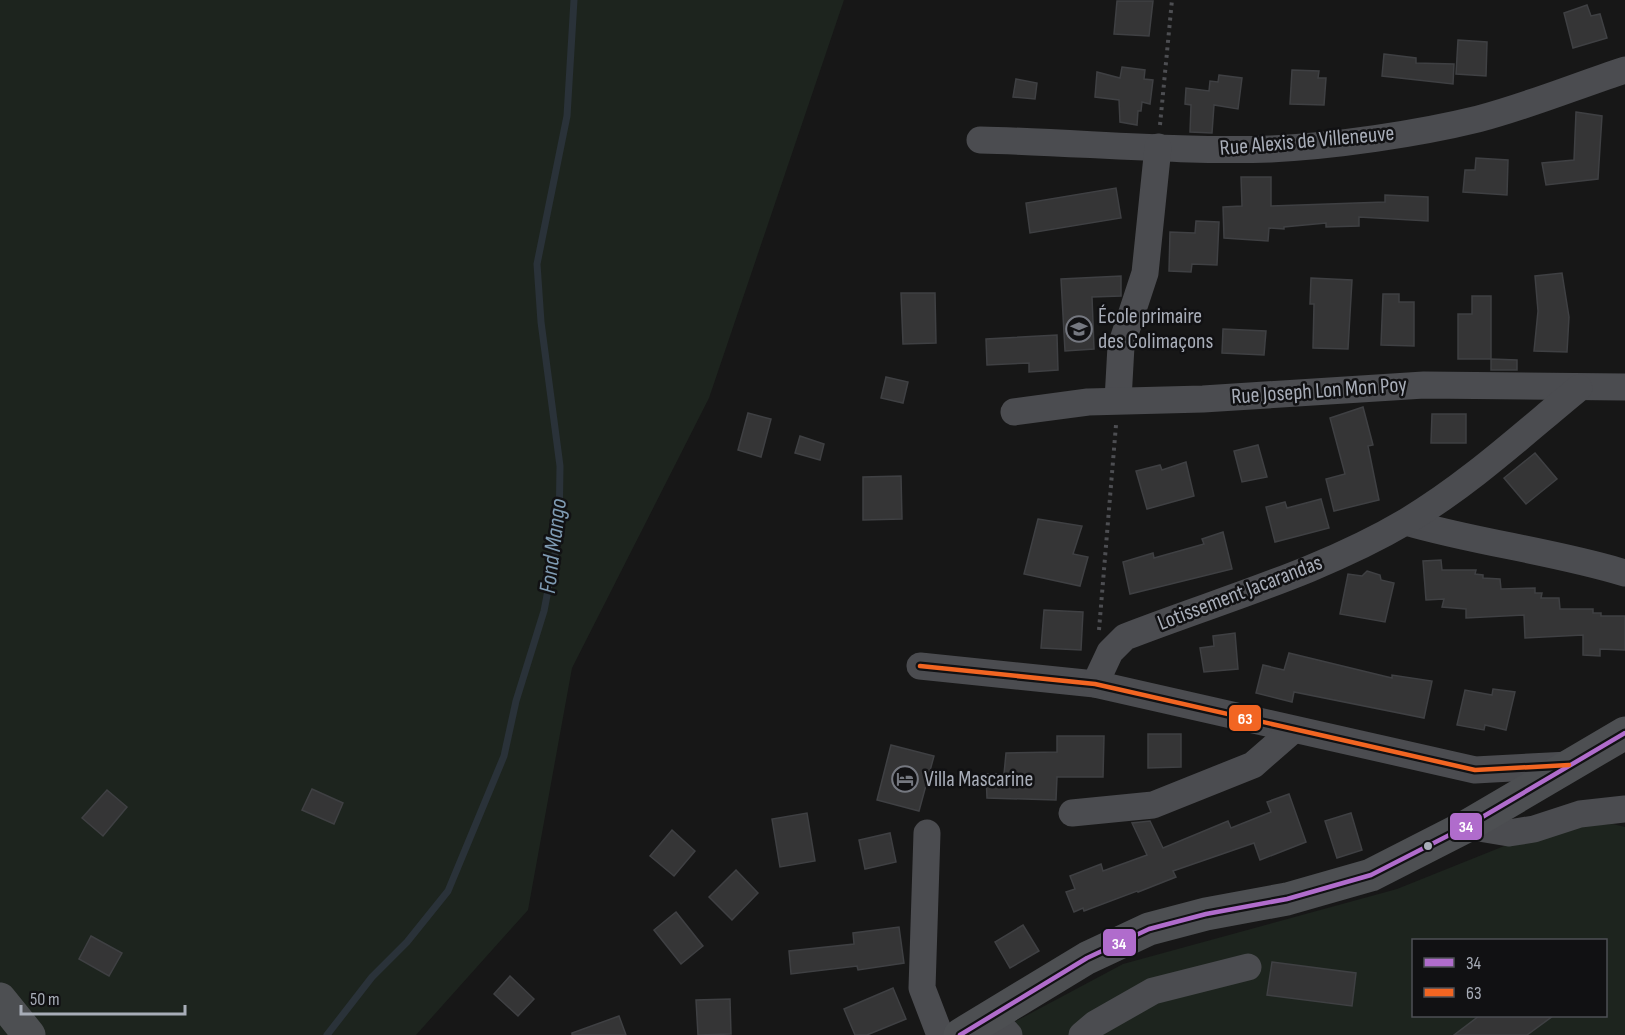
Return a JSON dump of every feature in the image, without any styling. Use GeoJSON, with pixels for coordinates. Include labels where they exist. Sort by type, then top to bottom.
{"type":"FeatureCollection","features":[{"type":"Feature","properties":{"kind":"main road"},"geometry":{"type":"LineString","coordinates":[[960,1035],[1001,1026],[1087,958],[1149,929],[1206,914],[1287,899],[1371,875],[1467,826],[1625,733]]}},
{"type":"Feature","properties":{"kind":"main road"},"geometry":{"type":"LineString","coordinates":[[0,999],[29,1035]]}},
{"type":"Feature","properties":{"kind":"street","name":"Rue Alexis de Villeneuve"},"geometry":{"type":"LineString","coordinates":[[980,140],[1187,150],[1274,148],[1365,139],[1478,119],[1625,70]]}},
{"type":"Feature","properties":{"kind":"street"},"geometry":{"type":"LineString","coordinates":[[1118,400],[1121,346],[1145,273],[1158,147]]}},
{"type":"Feature","properties":{"kind":"street","name":"Rue Joseph Lon Mon Poy"},"geometry":{"type":"LineString","coordinates":[[1014,412],[1118,400],[1203,399],[1424,385],[1625,387]]}},
{"type":"Feature","properties":{"kind":"street","name":"Lotissement Jacarandas"},"geometry":{"type":"LineString","coordinates":[[1095,684],[1110,652],[1125,637],[1302,572],[1406,522],[1468,481],[1579,388]]}},
{"type":"Feature","properties":{"kind":"street"},"geometry":{"type":"LineString","coordinates":[[1406,522],[1460,537],[1586,561],[1625,573]]}},
{"type":"Feature","properties":{"kind":"street"},"geometry":{"type":"LineString","coordinates":[[920,666],[1095,684],[1475,770],[1569,765]]}},
{"type":"Feature","properties":{"kind":"street"},"geometry":{"type":"LineString","coordinates":[[1072,813],[1154,805],[1253,765],[1293,730]]}},
{"type":"Feature","properties":{"kind":"street"},"geometry":{"type":"LineString","coordinates":[[1467,826],[1509,833],[1533,829],[1580,814],[1625,809]]}},
{"type":"Feature","properties":{"kind":"street"},"geometry":{"type":"LineString","coordinates":[[927,833],[922,988],[940,1035]]}},
{"type":"Feature","properties":{"kind":"street"},"geometry":{"type":"LineString","coordinates":[[1082,1035],[1095,1024],[1153,991],[1248,967]]}},
{"type":"Feature","properties":{"kind":"path"},"geometry":{"type":"LineString","coordinates":[[1158,147],[1172,0]]}},
{"type":"Feature","properties":{"kind":"path"},"geometry":{"type":"LineString","coordinates":[[1098,637],[1118,400]]}},
{"type":"Feature","properties":{"kind":"shaded area"},"geometry":{"type":"Polygon","coordinates":[[[0,0],[844,0],[709,398],[572,668],[528,910],[416,1035],[0,1035],[0,0]]]}},
{"type":"Feature","properties":{"kind":"shaded area"},"geometry":{"type":"Polygon","coordinates":[[[1613,824],[1625,827],[1625,1035],[990,1035],[1123,964],[1397,889],[1549,828],[1613,824]]]}},
{"type":"Feature","properties":{"kind":"building"},"geometry":{"type":"Polygon","coordinates":[[[1117,1],[1153,1],[1149,36],[1114,34],[1117,1]]]}},
{"type":"Feature","properties":{"kind":"building"},"geometry":{"type":"Polygon","coordinates":[[[1587,5],[1591,16],[1600,14],[1607,38],[1573,48],[1564,13],[1587,5]]]}},
{"type":"Feature","properties":{"kind":"building"},"geometry":{"type":"Polygon","coordinates":[[[1458,40],[1487,42],[1486,76],[1456,74],[1458,40]]]}},
{"type":"Feature","properties":{"kind":"building"},"geometry":{"type":"Polygon","coordinates":[[[1384,54],[1416,58],[1416,63],[1454,64],[1453,84],[1382,76],[1384,54]]]}},
{"type":"Feature","properties":{"kind":"building"},"geometry":{"type":"Polygon","coordinates":[[[1122,67],[1145,70],[1144,79],[1153,80],[1150,104],[1142,102],[1141,111],[1138,111],[1137,125],[1120,122],[1119,100],[1095,97],[1097,72],[1120,78],[1122,67]]]}},
{"type":"Feature","properties":{"kind":"building"},"geometry":{"type":"Polygon","coordinates":[[[1292,70],[1319,71],[1318,78],[1326,78],[1324,105],[1290,104],[1292,70]]]}},
{"type":"Feature","properties":{"kind":"building"},"geometry":{"type":"Polygon","coordinates":[[[1219,75],[1242,78],[1238,109],[1214,105],[1212,133],[1190,132],[1191,105],[1185,104],[1186,88],[1209,91],[1210,81],[1218,82],[1219,75]]]}},
{"type":"Feature","properties":{"kind":"building"},"geometry":{"type":"Polygon","coordinates":[[[1016,79],[1037,83],[1035,99],[1013,97],[1016,79]]]}},
{"type":"Feature","properties":{"kind":"building"},"geometry":{"type":"Polygon","coordinates":[[[1576,112],[1602,116],[1598,179],[1546,185],[1542,163],[1574,160],[1576,112]]]}},
{"type":"Feature","properties":{"kind":"building"},"geometry":{"type":"Polygon","coordinates":[[[1476,158],[1508,160],[1507,195],[1463,192],[1465,170],[1475,170],[1476,158]]]}},
{"type":"Feature","properties":{"kind":"building"},"geometry":{"type":"Polygon","coordinates":[[[1241,177],[1271,177],[1271,206],[1385,202],[1385,195],[1428,197],[1428,221],[1359,217],[1359,226],[1326,227],[1326,223],[1284,227],[1284,229],[1269,228],[1268,241],[1224,238],[1223,207],[1242,206],[1241,177]]]}},
{"type":"Feature","properties":{"kind":"building"},"geometry":{"type":"Polygon","coordinates":[[[1116,188],[1121,218],[1030,233],[1026,203],[1116,188]]]}},
{"type":"Feature","properties":{"kind":"building"},"geometry":{"type":"Polygon","coordinates":[[[1196,221],[1219,222],[1217,265],[1192,264],[1191,272],[1169,271],[1170,232],[1195,233],[1196,221]]]}},
{"type":"Feature","properties":{"kind":"building"},"geometry":{"type":"Polygon","coordinates":[[[1562,273],[1569,317],[1567,352],[1534,351],[1538,311],[1535,276],[1562,273]]]}},
{"type":"Feature","properties":{"kind":"building"},"geometry":{"type":"Polygon","coordinates":[[[1121,276],[1121,296],[1092,297],[1094,349],[1065,351],[1061,279],[1121,276]]]}},
{"type":"Feature","properties":{"kind":"building"},"geometry":{"type":"Polygon","coordinates":[[[1311,278],[1352,280],[1348,349],[1313,348],[1314,304],[1310,304],[1311,278]]]}},
{"type":"Feature","properties":{"kind":"building"},"geometry":{"type":"Polygon","coordinates":[[[901,293],[935,293],[936,343],[903,344],[901,293]]]}},
{"type":"Feature","properties":{"kind":"building"},"geometry":{"type":"Polygon","coordinates":[[[1383,294],[1399,294],[1399,302],[1414,302],[1414,346],[1381,345],[1383,294]]]}},
{"type":"Feature","properties":{"kind":"building"},"geometry":{"type":"Polygon","coordinates":[[[1472,296],[1491,296],[1491,359],[1458,359],[1458,314],[1472,314],[1472,296]]]}},
{"type":"Feature","properties":{"kind":"building"},"geometry":{"type":"Polygon","coordinates":[[[1223,329],[1266,331],[1264,355],[1222,353],[1223,329]]]}},
{"type":"Feature","properties":{"kind":"building"},"geometry":{"type":"Polygon","coordinates":[[[1057,335],[1058,370],[1029,372],[1029,363],[987,365],[986,339],[1057,335]]]}},
{"type":"Feature","properties":{"kind":"building"},"geometry":{"type":"Polygon","coordinates":[[[1491,359],[1517,360],[1517,370],[1491,370],[1491,359]]]}},
{"type":"Feature","properties":{"kind":"building"},"geometry":{"type":"Polygon","coordinates":[[[886,377],[908,382],[903,403],[881,398],[886,377]]]}},
{"type":"Feature","properties":{"kind":"building"},"geometry":{"type":"Polygon","coordinates":[[[1363,407],[1373,445],[1368,446],[1379,500],[1334,511],[1326,479],[1345,474],[1330,418],[1363,407]]]}},
{"type":"Feature","properties":{"kind":"building"},"geometry":{"type":"Polygon","coordinates":[[[748,413],[771,419],[761,457],[738,450],[748,413]]]}},
{"type":"Feature","properties":{"kind":"building"},"geometry":{"type":"Polygon","coordinates":[[[1432,414],[1466,414],[1466,443],[1431,443],[1432,414]]]}},
{"type":"Feature","properties":{"kind":"building"},"geometry":{"type":"Polygon","coordinates":[[[800,436],[824,444],[820,460],[795,453],[800,436]]]}},
{"type":"Feature","properties":{"kind":"building"},"geometry":{"type":"Polygon","coordinates":[[[1258,445],[1267,477],[1242,482],[1234,451],[1258,445]]]}},
{"type":"Feature","properties":{"kind":"building"},"geometry":{"type":"Polygon","coordinates":[[[1535,453],[1557,479],[1526,504],[1504,478],[1535,453]]]}},
{"type":"Feature","properties":{"kind":"building"},"geometry":{"type":"Polygon","coordinates":[[[1186,462],[1194,496],[1147,509],[1136,471],[1160,465],[1162,470],[1186,462]]]}},
{"type":"Feature","properties":{"kind":"building"},"geometry":{"type":"Polygon","coordinates":[[[901,476],[902,519],[863,520],[863,477],[901,476]]]}},
{"type":"Feature","properties":{"kind":"building"},"geometry":{"type":"Polygon","coordinates":[[[1321,499],[1329,528],[1275,542],[1266,507],[1285,502],[1287,508],[1321,499]]]}},
{"type":"Feature","properties":{"kind":"building"},"geometry":{"type":"Polygon","coordinates":[[[1038,519],[1082,526],[1073,554],[1088,557],[1080,586],[1024,574],[1038,519]]]}},
{"type":"Feature","properties":{"kind":"building"},"geometry":{"type":"Polygon","coordinates":[[[1223,532],[1232,569],[1130,594],[1123,562],[1153,553],[1154,558],[1204,544],[1202,539],[1223,532]]]}},
{"type":"Feature","properties":{"kind":"building"},"geometry":{"type":"Polygon","coordinates":[[[1441,560],[1442,570],[1476,570],[1475,574],[1483,575],[1483,578],[1500,579],[1501,589],[1535,588],[1535,593],[1542,593],[1541,598],[1559,598],[1560,609],[1593,609],[1593,613],[1601,613],[1601,616],[1625,616],[1625,650],[1600,649],[1600,656],[1583,655],[1583,635],[1525,638],[1524,615],[1466,618],[1466,609],[1442,607],[1444,599],[1426,600],[1423,561],[1441,560]]]}},
{"type":"Feature","properties":{"kind":"building"},"geometry":{"type":"Polygon","coordinates":[[[1367,571],[1380,575],[1381,580],[1394,583],[1385,622],[1340,614],[1348,574],[1362,576],[1367,571]]]}},
{"type":"Feature","properties":{"kind":"building"},"geometry":{"type":"Polygon","coordinates":[[[1044,610],[1083,612],[1081,650],[1041,648],[1044,610]]]}},
{"type":"Feature","properties":{"kind":"building"},"geometry":{"type":"Polygon","coordinates":[[[1235,633],[1238,669],[1204,672],[1200,648],[1214,646],[1213,636],[1235,633]]]}},
{"type":"Feature","properties":{"kind":"building"},"geometry":{"type":"Polygon","coordinates":[[[1289,653],[1392,678],[1392,675],[1432,681],[1424,718],[1294,692],[1292,702],[1256,693],[1263,665],[1284,670],[1289,653]]]}},
{"type":"Feature","properties":{"kind":"building"},"geometry":{"type":"Polygon","coordinates":[[[1493,689],[1515,692],[1506,730],[1485,725],[1484,730],[1457,725],[1465,690],[1492,695],[1493,689]]]}},
{"type":"Feature","properties":{"kind":"building"},"geometry":{"type":"Polygon","coordinates":[[[1148,734],[1181,734],[1181,767],[1148,768],[1148,734]]]}},
{"type":"Feature","properties":{"kind":"building"},"geometry":{"type":"Polygon","coordinates":[[[1057,736],[1104,736],[1103,777],[1057,777],[1056,800],[987,798],[986,774],[1004,774],[1006,753],[1057,752],[1057,736]]]}},
{"type":"Feature","properties":{"kind":"building"},"geometry":{"type":"Polygon","coordinates":[[[891,745],[934,756],[919,811],[877,800],[891,745]]]}},
{"type":"Feature","properties":{"kind":"building"},"geometry":{"type":"Polygon","coordinates":[[[312,789],[343,803],[334,824],[302,810],[312,789]]]}},
{"type":"Feature","properties":{"kind":"building"},"geometry":{"type":"Polygon","coordinates":[[[107,790],[127,807],[103,836],[82,818],[107,790]]]}},
{"type":"Feature","properties":{"kind":"building"},"geometry":{"type":"Polygon","coordinates":[[[1289,794],[1306,842],[1260,860],[1254,843],[1173,871],[1176,877],[1138,892],[1084,911],[1083,908],[1074,912],[1066,892],[1075,889],[1070,876],[1101,864],[1103,871],[1147,855],[1132,823],[1150,821],[1163,848],[1228,821],[1231,828],[1271,812],[1267,802],[1289,794]]]}},
{"type":"Feature","properties":{"kind":"building"},"geometry":{"type":"Polygon","coordinates":[[[807,813],[815,861],[780,867],[772,819],[807,813]]]}},
{"type":"Feature","properties":{"kind":"building"},"geometry":{"type":"Polygon","coordinates":[[[1351,813],[1362,850],[1337,858],[1325,821],[1351,813]]]}},
{"type":"Feature","properties":{"kind":"building"},"geometry":{"type":"Polygon","coordinates":[[[672,830],[695,851],[674,876],[650,856],[672,830]]]}},
{"type":"Feature","properties":{"kind":"building"},"geometry":{"type":"Polygon","coordinates":[[[890,833],[896,862],[865,869],[859,840],[890,833]]]}},
{"type":"Feature","properties":{"kind":"building"},"geometry":{"type":"Polygon","coordinates":[[[736,870],[758,893],[732,920],[709,897],[736,870]]]}},
{"type":"Feature","properties":{"kind":"building"},"geometry":{"type":"Polygon","coordinates":[[[676,912],[703,946],[681,964],[654,930],[676,912]]]}},
{"type":"Feature","properties":{"kind":"building"},"geometry":{"type":"Polygon","coordinates":[[[1023,925],[1039,951],[1010,968],[995,942],[1023,925]]]}},
{"type":"Feature","properties":{"kind":"building"},"geometry":{"type":"Polygon","coordinates":[[[899,927],[904,963],[858,970],[857,966],[791,974],[789,951],[854,944],[853,933],[899,927]]]}},
{"type":"Feature","properties":{"kind":"building"},"geometry":{"type":"Polygon","coordinates":[[[91,936],[122,953],[109,976],[79,959],[91,936]]]}},
{"type":"Feature","properties":{"kind":"building"},"geometry":{"type":"Polygon","coordinates":[[[1272,962],[1356,973],[1352,1006],[1267,995],[1272,962]]]}},
{"type":"Feature","properties":{"kind":"building"},"geometry":{"type":"Polygon","coordinates":[[[510,976],[534,999],[518,1016],[494,994],[510,976]]]}},
{"type":"Feature","properties":{"kind":"building"},"geometry":{"type":"Polygon","coordinates":[[[893,988],[906,1019],[867,1035],[855,1035],[844,1009],[893,988]]]}},
{"type":"Feature","properties":{"kind":"building"},"geometry":{"type":"Polygon","coordinates":[[[730,999],[731,1034],[698,1035],[696,1000],[730,999]]]}},
{"type":"Feature","properties":{"kind":"building"},"geometry":{"type":"Polygon","coordinates":[[[619,1016],[626,1035],[572,1035],[572,1033],[619,1016]]]}},
{"type":"Feature","properties":{"kind":"building"},"geometry":{"type":"Polygon","coordinates":[[[1478,1017],[1552,1017],[1527,1035],[1454,1035],[1478,1017]]]}},
{"type":"Feature","properties":{"kind":"waterway","name":"Fond Mango"},"geometry":{"type":"LineString","coordinates":[[327,1035],[372,977],[407,942],[448,891],[504,756],[516,701],[544,611],[559,533],[560,466],[541,322],[537,264],[567,116],[574,0]]}},
{"type":"Feature","properties":{"kind":"transit line","name":"63"},"geometry":{"type":"LineString","coordinates":[[920,666],[1095,684],[1475,770],[1569,765]]}},
{"type":"Feature","properties":{"kind":"transit line","name":"34"},"geometry":{"type":"LineString","coordinates":[[960,1035],[1087,958],[1149,929],[1206,914],[1287,899],[1371,875],[1467,826],[1625,733]]}},
{"type":"Feature","properties":{"kind":"place","name":"École primaire des Colimaçons"},"geometry":{"type":"Point","coordinates":[1079,329]}},
{"type":"Feature","properties":{"kind":"place","name":"Villa Mascarine"},"geometry":{"type":"Point","coordinates":[905,779]}}]}
